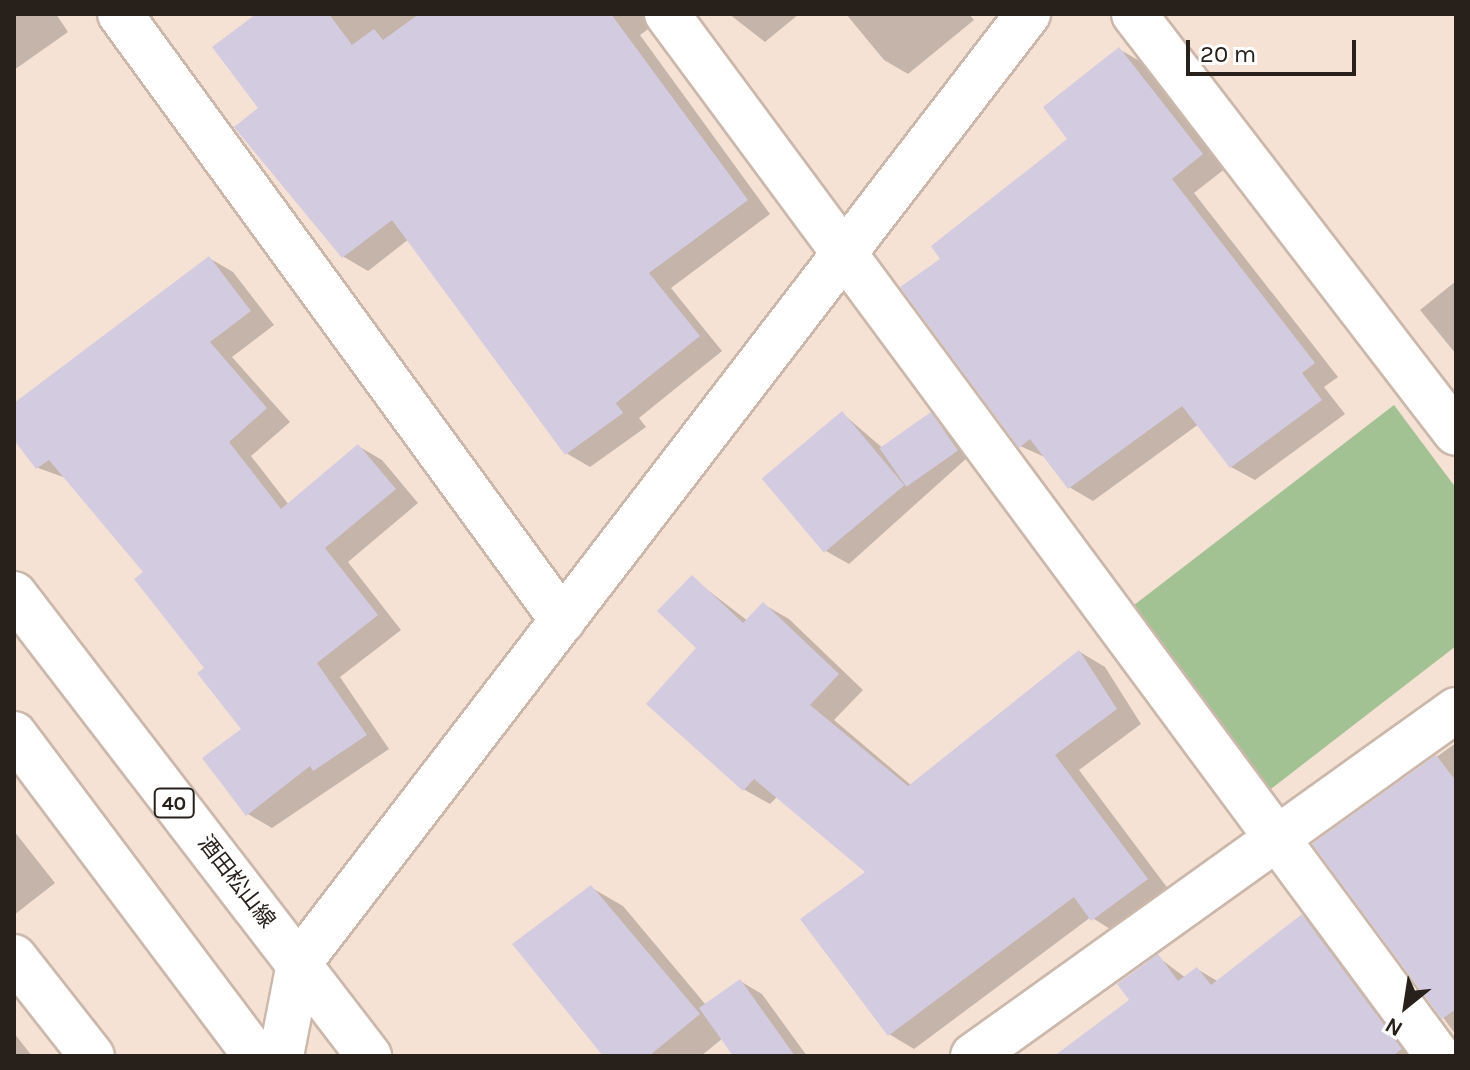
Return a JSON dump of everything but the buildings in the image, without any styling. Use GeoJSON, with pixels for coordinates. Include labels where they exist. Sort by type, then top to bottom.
{"type":"FeatureCollection","features":[{"type":"Feature","properties":{"kind":"street"},"geometry":{"type":"LineString","coordinates":[[120,14],[563,621]]}},
{"type":"Feature","properties":{"kind":"street"},"geometry":{"type":"LineString","coordinates":[[667,14],[1274,840],[1438,1056]]}},
{"type":"Feature","properties":{"kind":"street"},"geometry":{"type":"LineString","coordinates":[[281,1056],[299,963],[846,256],[1028,14]]}},
{"type":"Feature","properties":{"kind":"street"},"geometry":{"type":"LineString","coordinates":[[1134,14],[1456,433]]}},
{"type":"Feature","properties":{"kind":"street","name":"酒田松山線"},"geometry":{"type":"LineString","coordinates":[[14,594],[369,1056]]}},
{"type":"Feature","properties":{"kind":"street"},"geometry":{"type":"LineString","coordinates":[[973,1056],[1456,710]]}},
{"type":"Feature","properties":{"kind":"street"},"geometry":{"type":"LineString","coordinates":[[14,734],[256,1056]]}},
{"type":"Feature","properties":{"kind":"street"},"geometry":{"type":"LineString","coordinates":[[14,957],[92,1056]]}},
{"type":"Feature","properties":{"kind":"green space"},"geometry":{"type":"Polygon","coordinates":[[[1394,405],[1456,488],[1456,646],[1267,792],[1125,612],[1394,405]]]}}]}
